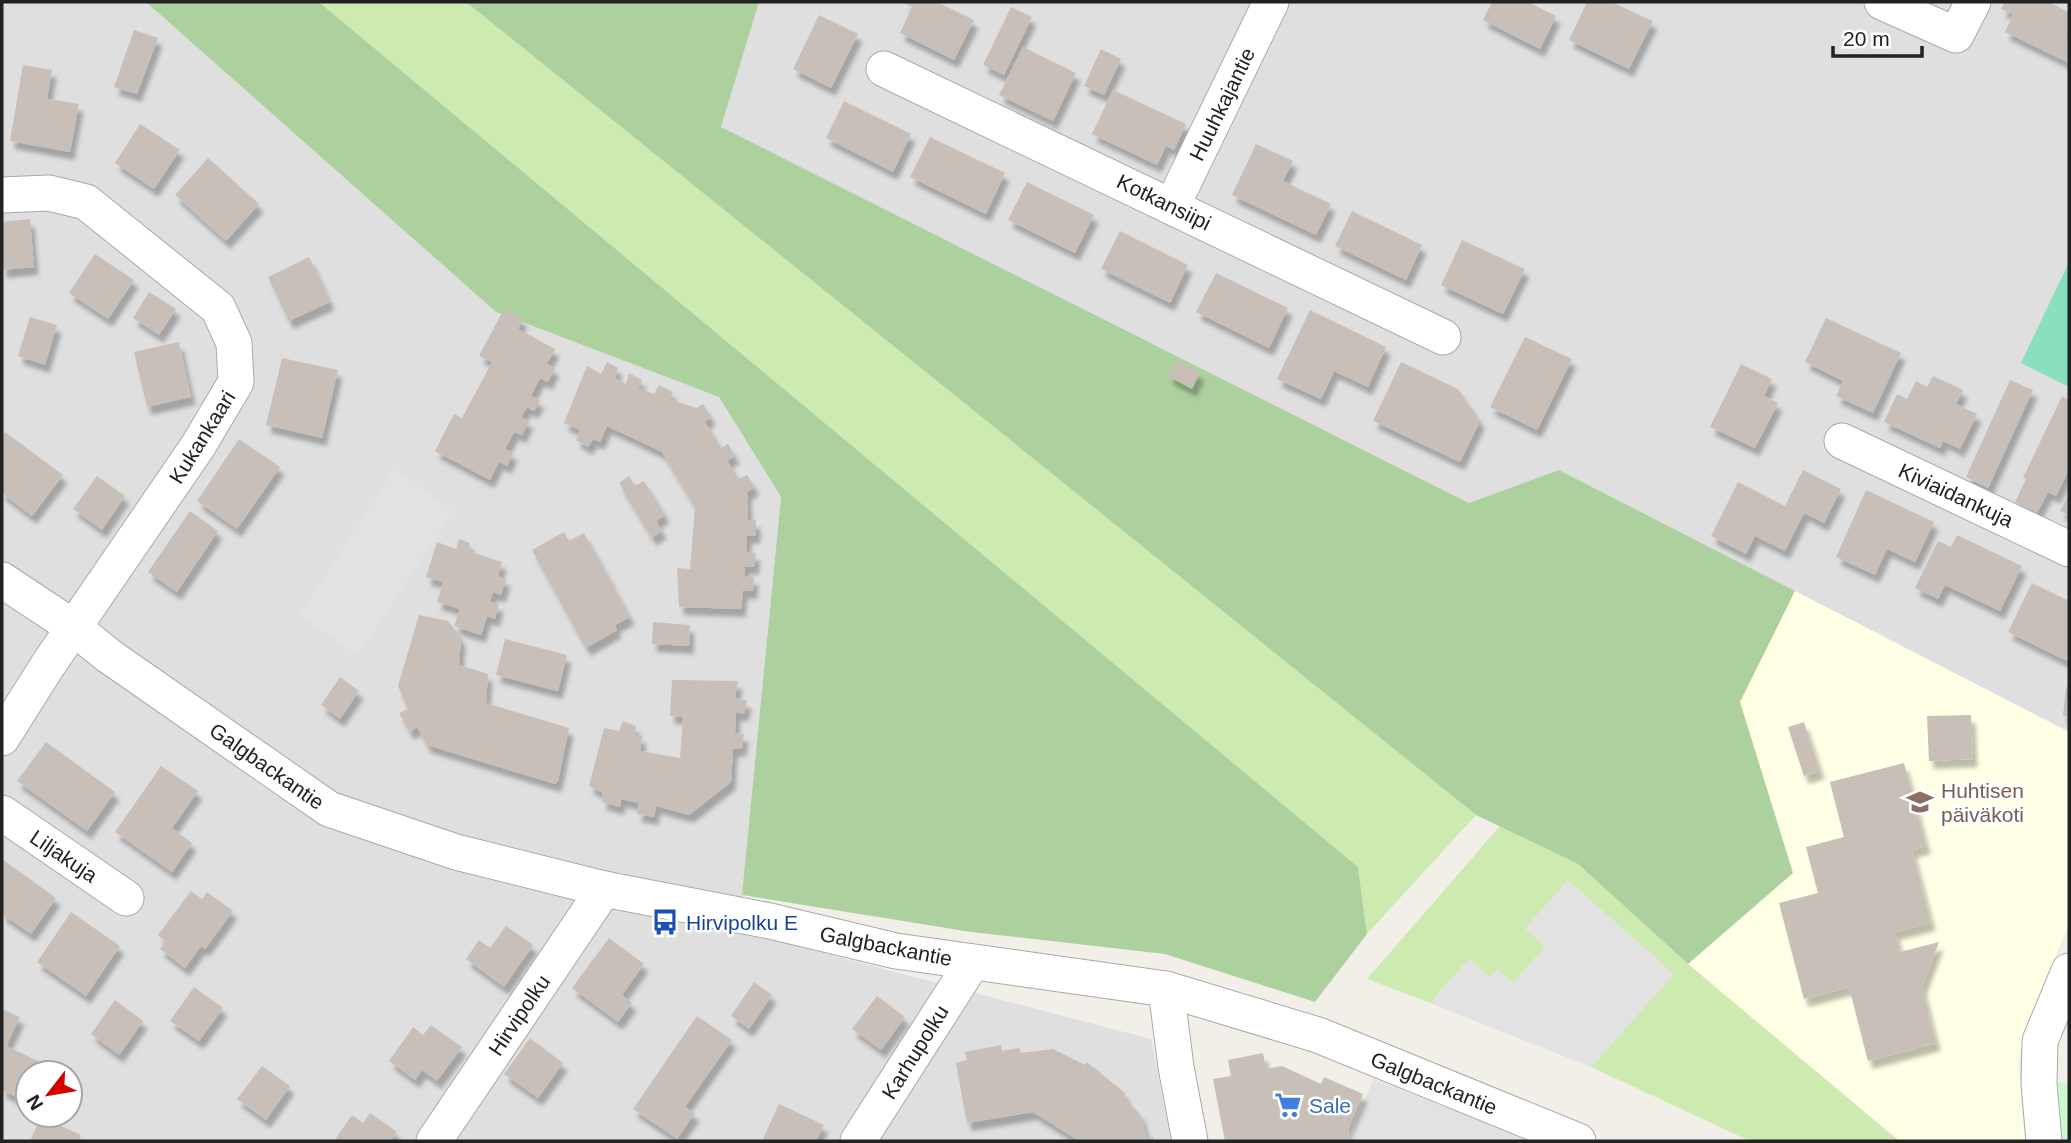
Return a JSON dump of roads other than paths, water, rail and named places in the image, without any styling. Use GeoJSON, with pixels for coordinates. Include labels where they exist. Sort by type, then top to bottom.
{"type":"FeatureCollection","features":[{"type":"Feature","properties":{"kind":"street","name":"Huuhkajantie"},"geometry":{"type":"LineString","coordinates":[[1172,206],[1271,2]]}},
{"type":"Feature","properties":{"kind":"street"},"geometry":{"type":"LineString","coordinates":[[1882,2],[1956,35],[1973,2]]}},
{"type":"Feature","properties":{"kind":"street","name":"Kotkansiipi"},"geometry":{"type":"LineString","coordinates":[[884,69],[1443,337]]}},
{"type":"Feature","properties":{"kind":"street","name":"Kukankaari"},"geometry":{"type":"LineString","coordinates":[[2,195],[49,193],[86,202],[218,308],[234,343],[236,382],[198,446],[2,738]]}},
{"type":"Feature","properties":{"kind":"street","name":"Kiviaidankuja"},"geometry":{"type":"LineString","coordinates":[[1842,441],[2069,549]]}},
{"type":"Feature","properties":{"kind":"street","name":"Galgbackantie"},"geometry":{"type":"LineString","coordinates":[[2,580],[74,627],[109,656],[329,809],[456,852],[604,889],[770,921],[896,951],[1166,989],[1318,1035],[1578,1141]]}},
{"type":"Feature","properties":{"kind":"street","name":"Liljakuja"},"geometry":{"type":"LineString","coordinates":[[2,813],[127,898]]}},
{"type":"Feature","properties":{"kind":"street","name":"Hirvipolku"},"geometry":{"type":"LineString","coordinates":[[434,1141],[604,889]]}},
{"type":"Feature","properties":{"kind":"street","name":"Karhupolku"},"geometry":{"type":"LineString","coordinates":[[858,1141],[972,963]]}},
{"type":"Feature","properties":{"kind":"street"},"geometry":{"type":"LineString","coordinates":[[2044,1141],[2039,1084],[2040,1041],[2069,971]]}},
{"type":"Feature","properties":{"kind":"street"},"geometry":{"type":"LineString","coordinates":[[1166,989],[1176,1067],[1190,1141]]}},
{"type":"Feature","properties":{"kind":"place","name":"Huhtisen päiväkoti"},"geometry":{"type":"Point","coordinates":[1920,802]}},
{"type":"Feature","properties":{"kind":"place","name":"Hirvipolku E"},"geometry":{"type":"Point","coordinates":[665,922]}},
{"type":"Feature","properties":{"kind":"place","name":"Sale"},"geometry":{"type":"Point","coordinates":[1288,1105]}}]}
